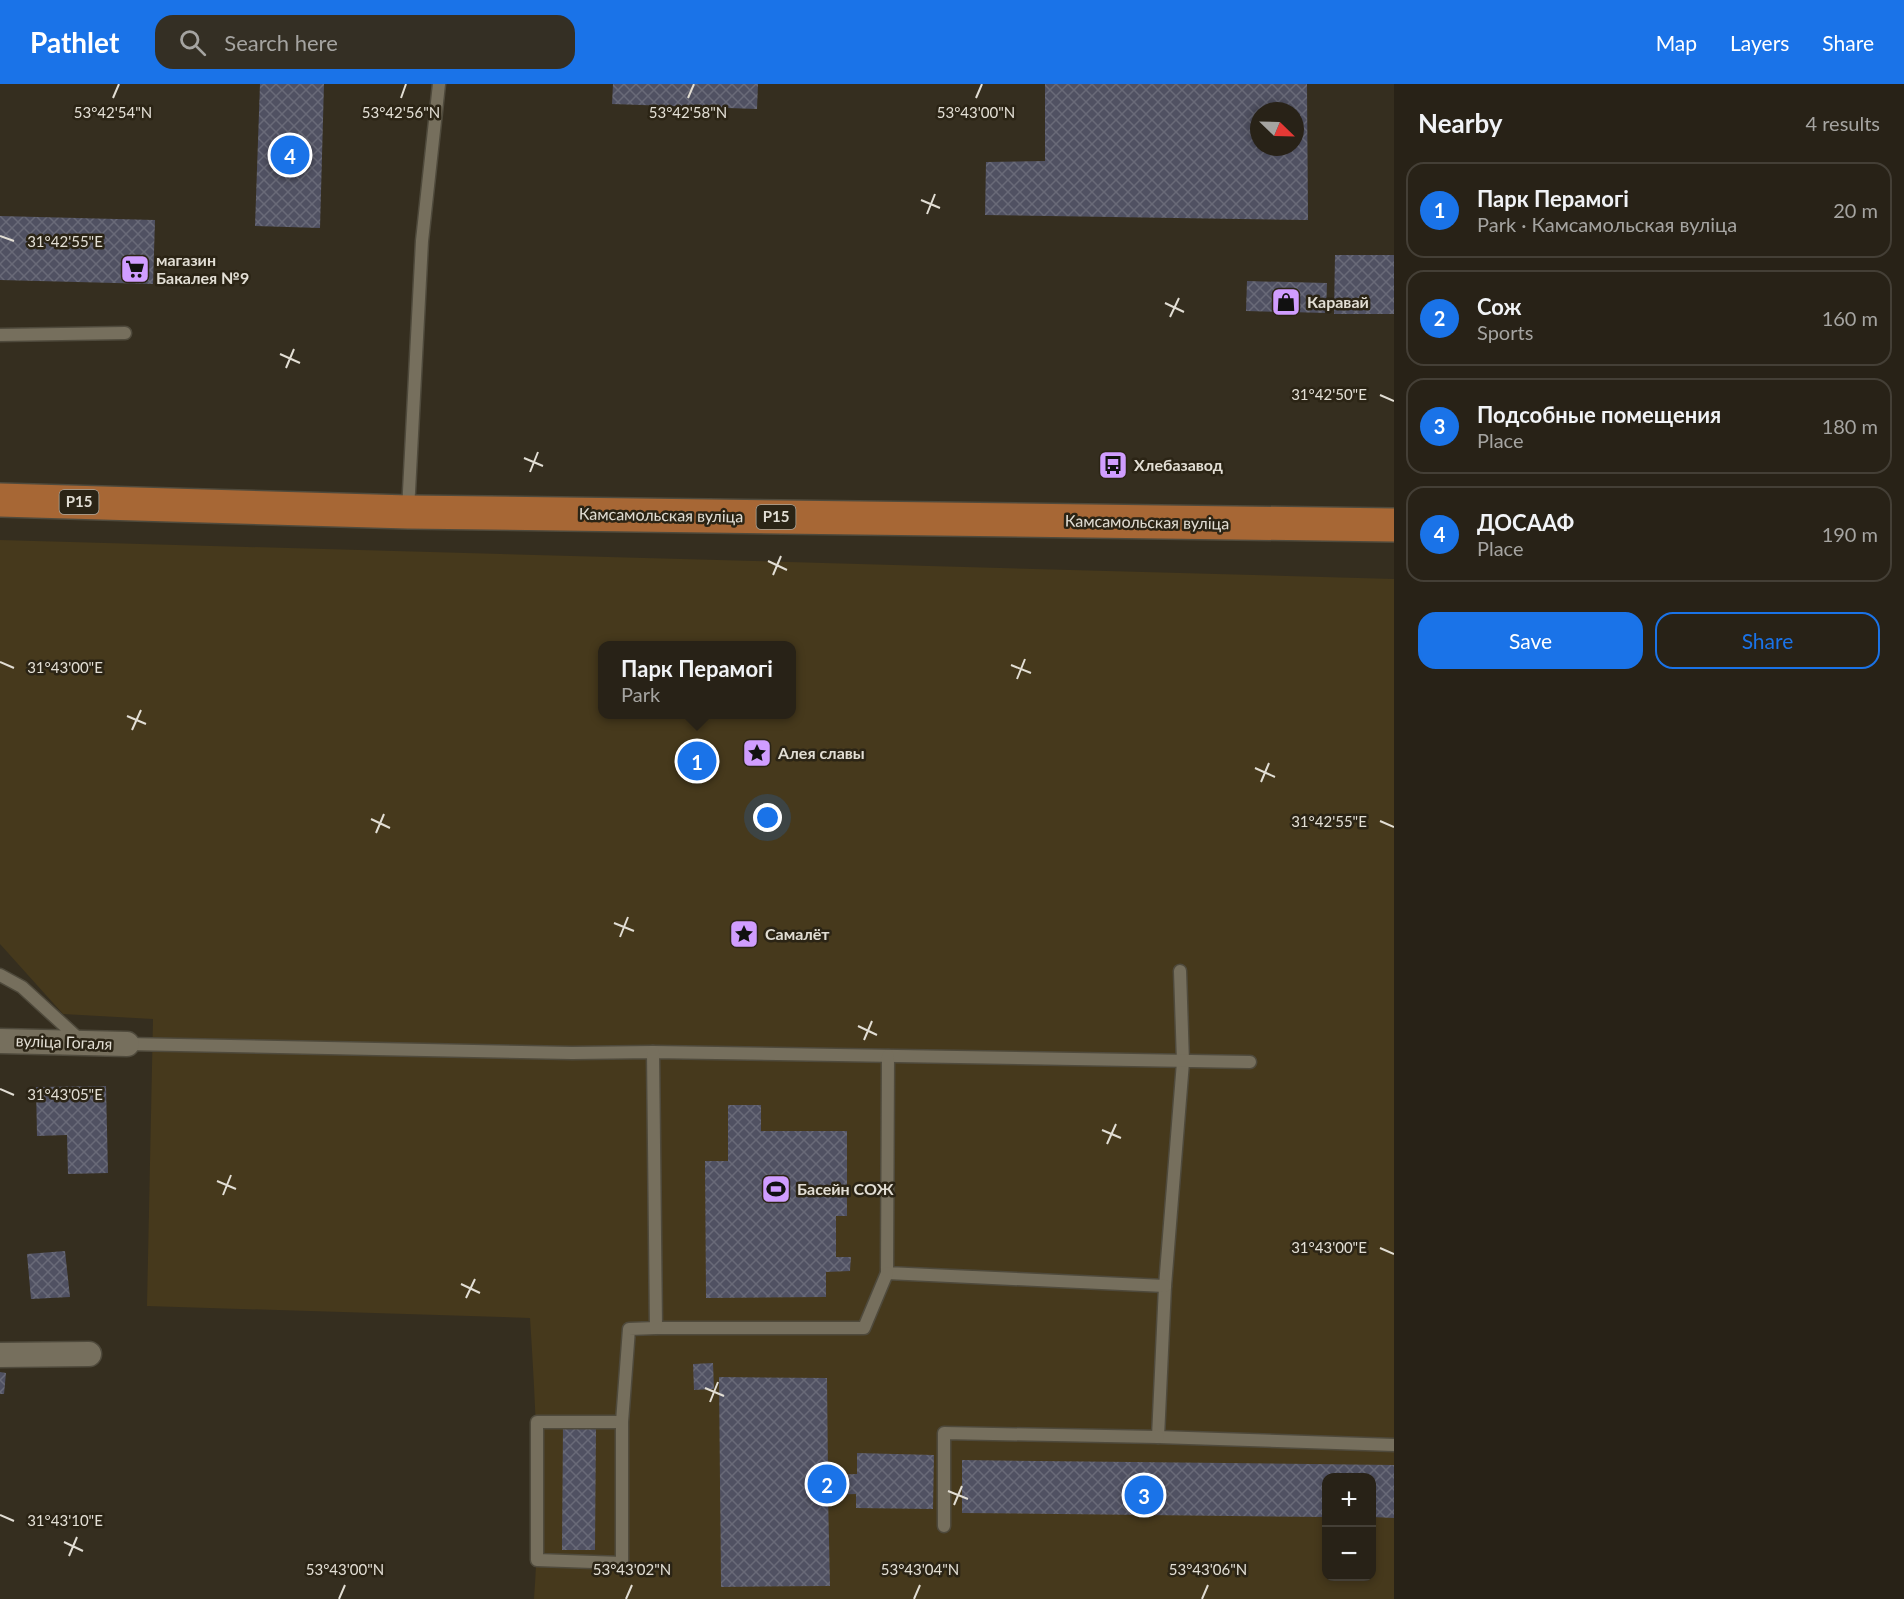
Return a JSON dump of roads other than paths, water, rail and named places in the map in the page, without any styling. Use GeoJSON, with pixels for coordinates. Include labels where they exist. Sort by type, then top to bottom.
{"type":"FeatureCollection","features":[{"type":"Feature","properties":{"kind":"main road","name":"Камсамольская вуліца"},"geometry":{"type":"LineString","coordinates":[[0,500],[408,512],[1394,525]]}},
{"type":"Feature","properties":{"kind":"street","name":"вуліца Гогаля"},"geometry":{"type":"LineString","coordinates":[[0,1041],[127,1044]]}},
{"type":"Feature","properties":{"kind":"street"},"geometry":{"type":"LineString","coordinates":[[0,1355],[89,1354]]}},
{"type":"Feature","properties":{"kind":"lane"},"geometry":{"type":"LineString","coordinates":[[408,512],[422,241],[439,84]]}},
{"type":"Feature","properties":{"kind":"lane"},"geometry":{"type":"LineString","coordinates":[[0,335],[125,333]]}},
{"type":"Feature","properties":{"kind":"lane"},"geometry":{"type":"LineString","coordinates":[[1158,1437],[1165,1286],[1183,1062],[1180,971]]}},
{"type":"Feature","properties":{"kind":"lane"},"geometry":{"type":"LineString","coordinates":[[0,975],[22,987],[82,1043]]}},
{"type":"Feature","properties":{"kind":"lane"},"geometry":{"type":"LineString","coordinates":[[127,1044],[572,1053],[653,1052],[1250,1062]]}},
{"type":"Feature","properties":{"kind":"lane"},"geometry":{"type":"LineString","coordinates":[[653,1052],[656,1328]]}},
{"type":"Feature","properties":{"kind":"lane"},"geometry":{"type":"LineString","coordinates":[[622,1422],[537,1422],[537,1560],[622,1563],[622,1422],[629,1329],[864,1328],[887,1273],[888,1056]]}},
{"type":"Feature","properties":{"kind":"lane"},"geometry":{"type":"LineString","coordinates":[[887,1273],[1165,1286]]}},
{"type":"Feature","properties":{"kind":"lane"},"geometry":{"type":"LineString","coordinates":[[944,1526],[944,1433],[1394,1445]]}},
{"type":"Feature","properties":{"kind":"place","name":"ДОСААФ"},"geometry":{"type":"Point","coordinates":[290,155]}},
{"type":"Feature","properties":{"kind":"place","name":"магазин Бакалея №9"},"geometry":{"type":"Point","coordinates":[135,269]}},
{"type":"Feature","properties":{"kind":"place","name":"Каравай"},"geometry":{"type":"Point","coordinates":[1286,302]}},
{"type":"Feature","properties":{"kind":"place","name":"Хлебазавод"},"geometry":{"type":"Point","coordinates":[1113,465]}},
{"type":"Feature","properties":{"kind":"place","name":"Алея славы"},"geometry":{"type":"Point","coordinates":[757,753]}},
{"type":"Feature","properties":{"kind":"place","name":"Парк Перамогі"},"geometry":{"type":"Point","coordinates":[697,761]}},
{"type":"Feature","properties":{"kind":"place","name":"Самалёт"},"geometry":{"type":"Point","coordinates":[744,934]}},
{"type":"Feature","properties":{"kind":"place","name":"Басейн СОЖ"},"geometry":{"type":"Point","coordinates":[776,1189]}},
{"type":"Feature","properties":{"kind":"place","name":"Сож"},"geometry":{"type":"Point","coordinates":[827,1484]}},
{"type":"Feature","properties":{"kind":"place","name":"Подсобные помещения"},"geometry":{"type":"Point","coordinates":[1144,1495]}}]}
